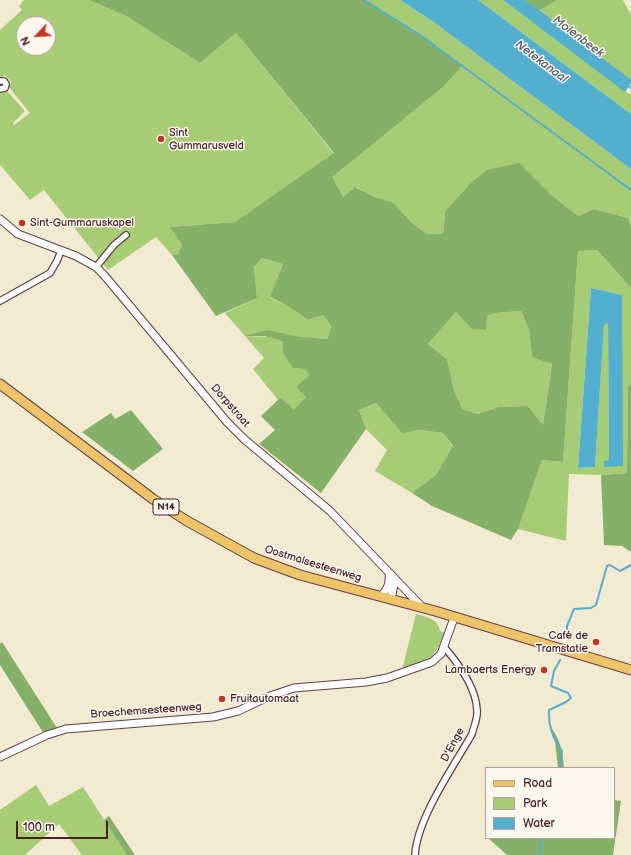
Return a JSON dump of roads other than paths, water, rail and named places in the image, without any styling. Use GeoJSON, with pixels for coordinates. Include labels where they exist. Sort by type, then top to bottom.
{"type":"FeatureCollection","features":[{"type":"Feature","properties":{"kind":"main road","name":"Oostmalsesteenweg"},"geometry":{"type":"LineString","coordinates":[[0,384],[153,499],[226,544],[254,558],[300,575],[422,607],[454,618]]}},
{"type":"Feature","properties":{"kind":"main road","name":"N14"},"geometry":{"type":"LineString","coordinates":[[454,618],[631,670]]}},
{"type":"Feature","properties":{"kind":"street"},"geometry":{"type":"LineString","coordinates":[[0,81],[4,81],[6,84],[5,88],[0,89]]}},
{"type":"Feature","properties":{"kind":"street","name":"Dorpstraat"},"geometry":{"type":"LineString","coordinates":[[0,219],[18,234],[76,256],[96,267],[112,282],[227,422],[244,439],[330,511],[422,607]]}},
{"type":"Feature","properties":{"kind":"street"},"geometry":{"type":"LineString","coordinates":[[96,267],[114,244],[126,235]]}},
{"type":"Feature","properties":{"kind":"street"},"geometry":{"type":"LineString","coordinates":[[0,302],[50,273],[58,261],[61,251]]}},
{"type":"Feature","properties":{"kind":"street"},"geometry":{"type":"LineString","coordinates":[[381,596],[387,589],[390,581],[389,572]]}},
{"type":"Feature","properties":{"kind":"street"},"geometry":{"type":"LineString","coordinates":[[390,599],[395,579]]}},
{"type":"Feature","properties":{"kind":"street","name":"Broechemsesteenweg"},"geometry":{"type":"LineString","coordinates":[[0,757],[66,729],[213,717],[242,710],[270,696],[294,688],[366,682],[387,678],[432,662],[441,654],[454,618]]}},
{"type":"Feature","properties":{"kind":"street","name":"D'Enge"},"geometry":{"type":"LineString","coordinates":[[415,855],[422,829],[431,808],[472,734],[476,722],[477,711],[475,697],[466,678],[444,647]]}},
{"type":"Feature","properties":{"kind":"water","name":"Netekanaal"},"geometry":{"type":"Polygon","coordinates":[[[400,0],[478,0],[631,114],[631,169],[432,21],[400,0]]]}},
{"type":"Feature","properties":{"kind":"water"},"geometry":{"type":"Polygon","coordinates":[[[503,0],[524,0],[539,10],[631,80],[631,83],[625,92],[503,0]]]}},
{"type":"Feature","properties":{"kind":"water"},"geometry":{"type":"Polygon","coordinates":[[[591,288],[622,295],[623,466],[604,467],[604,461],[609,460],[608,323],[604,324],[595,467],[578,468],[591,288]]]}},
{"type":"Feature","properties":{"kind":"waterway"},"geometry":{"type":"LineString","coordinates":[[364,0],[420,35],[631,190]]}},
{"type":"Feature","properties":{"kind":"waterway","name":"Molenbeek"},"geometry":{"type":"LineString","coordinates":[[627,85],[631,88]]}},
{"type":"Feature","properties":{"kind":"waterway"},"geometry":{"type":"LineString","coordinates":[[567,638],[567,626],[574,609],[591,608],[596,605],[607,566],[610,565],[620,571],[631,565]]}},
{"type":"Feature","properties":{"kind":"waterway"},"geometry":{"type":"LineString","coordinates":[[560,660],[554,671],[551,686],[568,693],[571,698],[549,710],[549,721],[552,732],[562,751],[560,767]]}},
{"type":"Feature","properties":{"kind":"waterway"},"geometry":{"type":"LineString","coordinates":[[539,855],[542,839]]}},
{"type":"Feature","properties":{"kind":"place","name":"Sint Gummarusveld"},"geometry":{"type":"Point","coordinates":[161,139]}},
{"type":"Feature","properties":{"kind":"place","name":"Sint-Gummaruskapel"},"geometry":{"type":"Point","coordinates":[22,223]}},
{"type":"Feature","properties":{"kind":"place","name":"Café de Tramstatie"},"geometry":{"type":"Point","coordinates":[596,642]}},
{"type":"Feature","properties":{"kind":"place","name":"Lambaerts Energy"},"geometry":{"type":"Point","coordinates":[544,670]}},
{"type":"Feature","properties":{"kind":"place","name":"Fruitautomaat"},"geometry":{"type":"Point","coordinates":[222,699]}}]}
